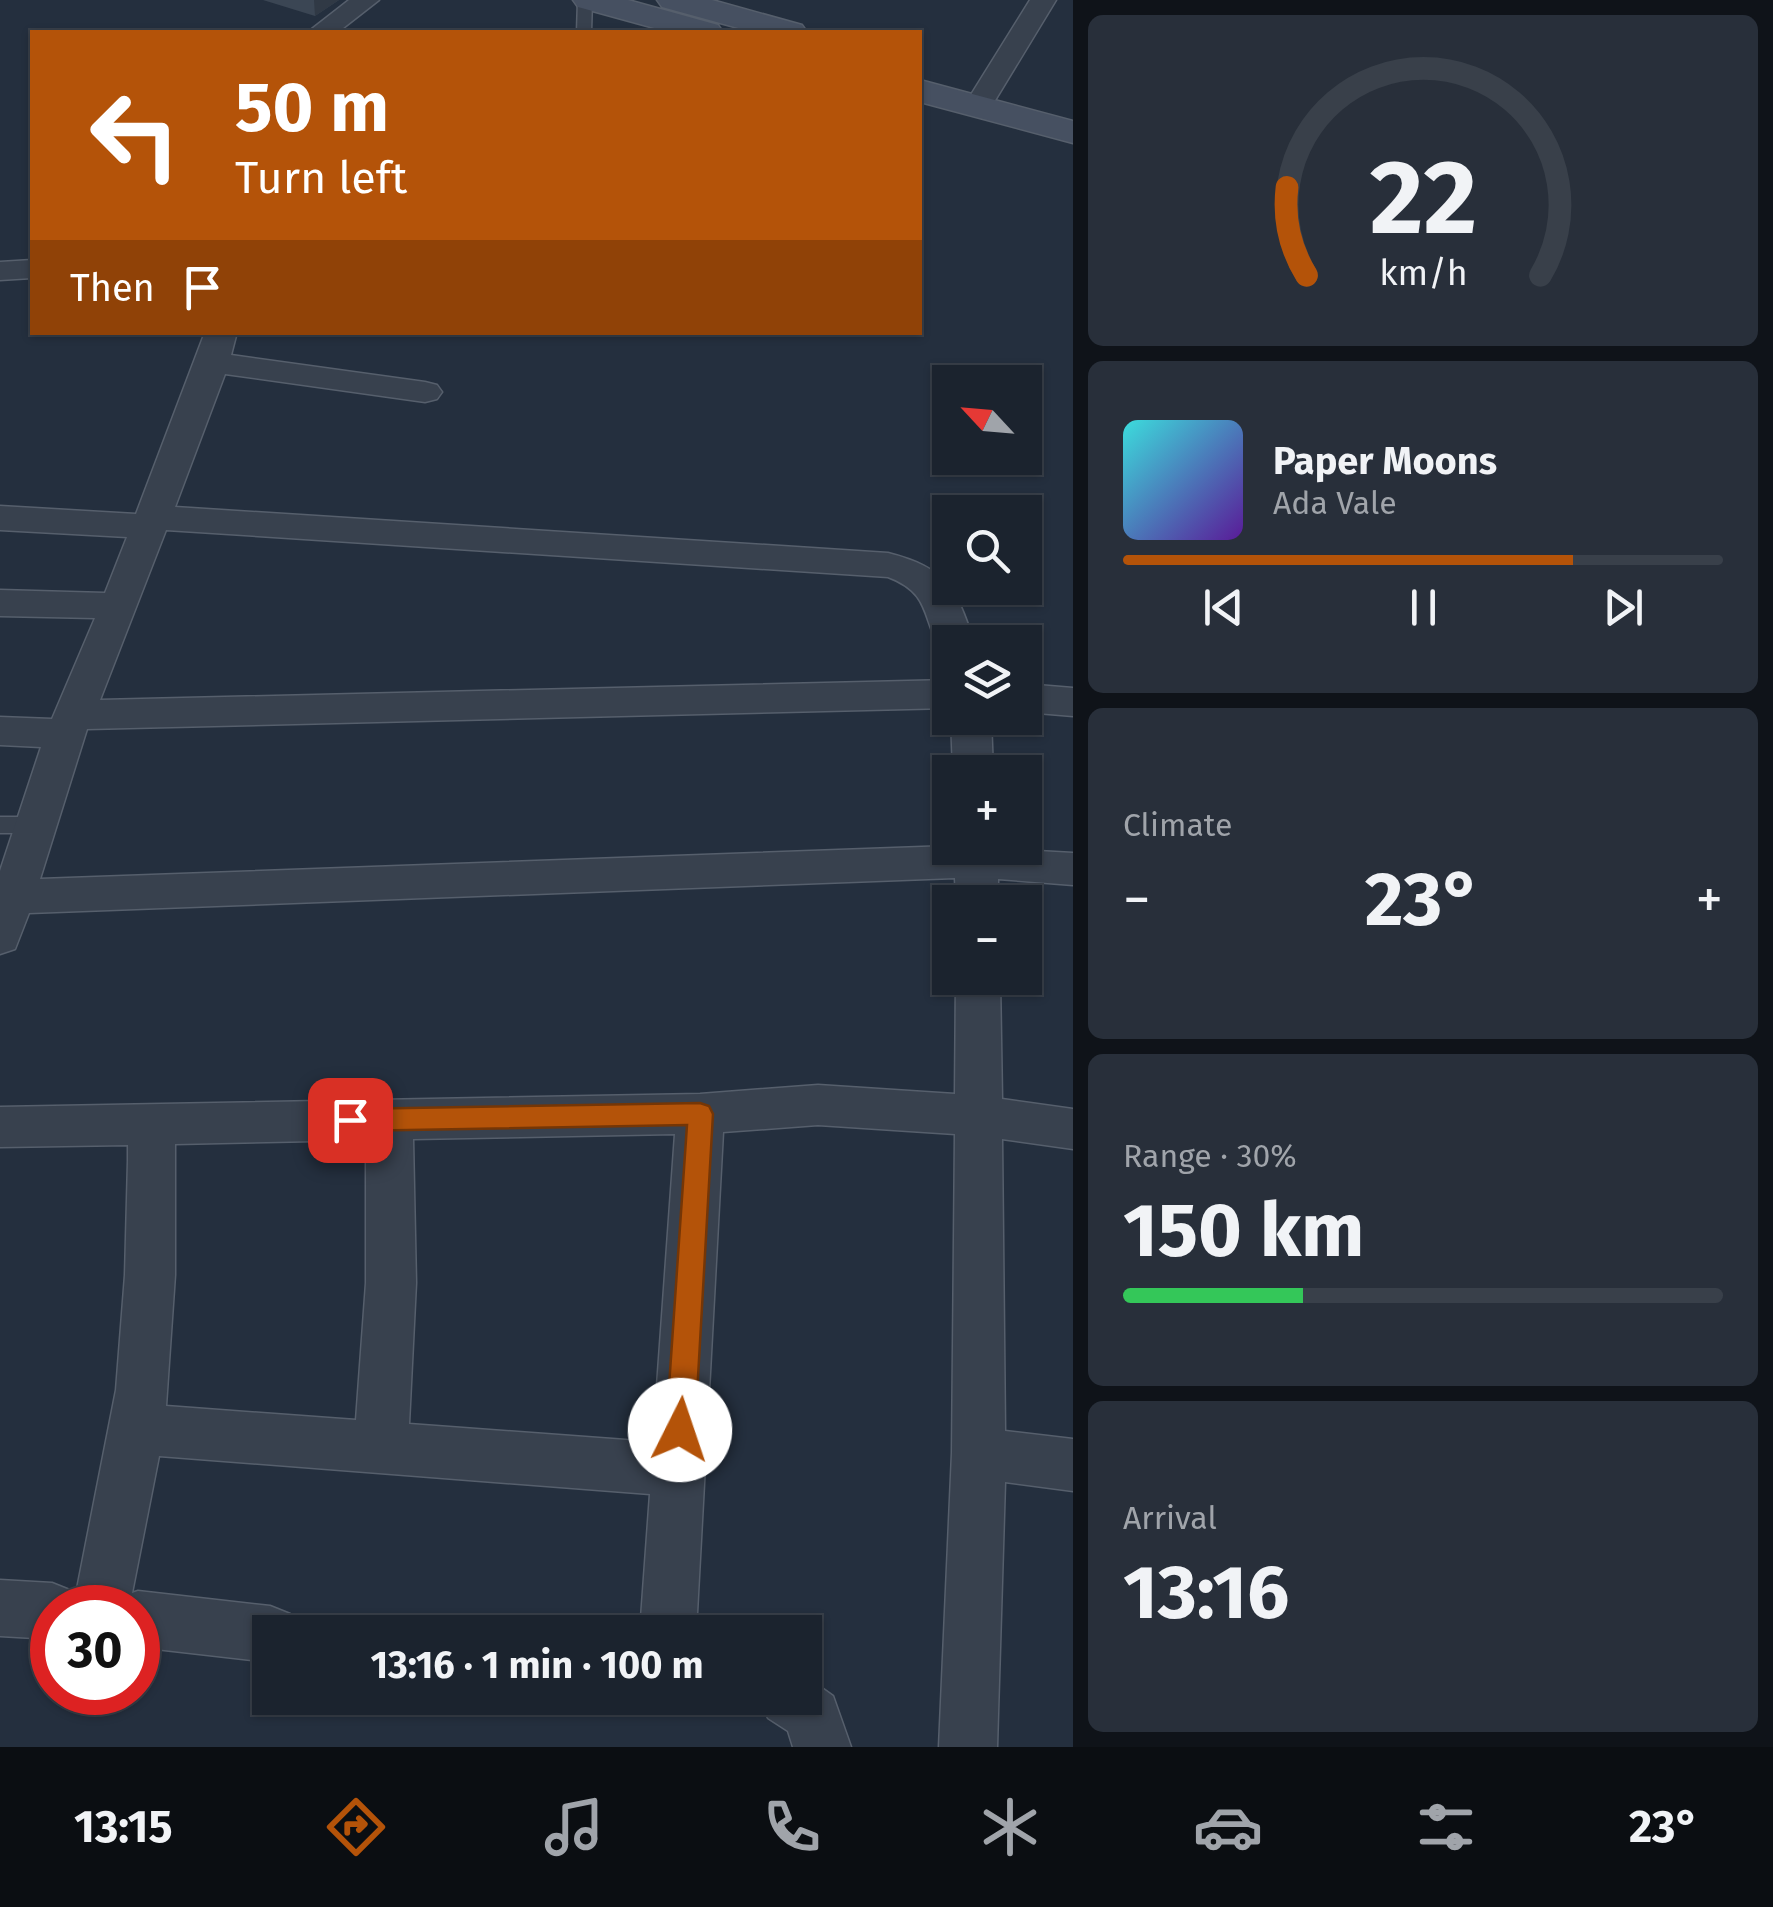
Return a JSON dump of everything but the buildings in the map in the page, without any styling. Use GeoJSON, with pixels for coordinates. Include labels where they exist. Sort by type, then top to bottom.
{"type":"FeatureCollection","features":[{"type":"Feature","properties":{"kind":"main road"},"geometry":{"type":"LineString","coordinates":[[588,0],[695,10],[781,30]]}},
{"type":"Feature","properties":{"kind":"main road"},"geometry":{"type":"LineString","coordinates":[[922,70],[1073,132]]}},
{"type":"Feature","properties":{"kind":"main road"},"geometry":{"type":"LineString","coordinates":[[922,91],[1073,110]]}},
{"type":"Feature","properties":{"kind":"street"},"geometry":{"type":"LineString","coordinates":[[324,30],[366,0]]}},
{"type":"Feature","properties":{"kind":"street"},"geometry":{"type":"LineString","coordinates":[[984,98],[1043,0]]}},
{"type":"Feature","properties":{"kind":"street"},"geometry":{"type":"LineString","coordinates":[[0,271],[30,269]]}},
{"type":"Feature","properties":{"kind":"street"},"geometry":{"type":"LineString","coordinates":[[424,392],[217,347],[69,725],[18,825],[6,918],[976,870],[1073,869]]}},
{"type":"Feature","properties":{"kind":"street"},"geometry":{"type":"LineString","coordinates":[[0,518],[150,521],[888,565],[927,580],[938,592],[949,625]]}},
{"type":"Feature","properties":{"kind":"street"},"geometry":{"type":"LineString","coordinates":[[0,603],[118,606]]}},
{"type":"Feature","properties":{"kind":"street"},"geometry":{"type":"LineString","coordinates":[[0,731],[69,725],[932,695]]}},
{"type":"Feature","properties":{"kind":"street"},"geometry":{"type":"LineString","coordinates":[[1042,699],[1073,702]]}},
{"type":"Feature","properties":{"kind":"street"},"geometry":{"type":"LineString","coordinates":[[968,1747],[979,1453],[978,995]]}},
{"type":"Feature","properties":{"kind":"street"},"geometry":{"type":"LineString","coordinates":[[0,1127],[700,1114],[818,1105],[980,1116],[1073,1129]]}},
{"type":"Feature","properties":{"kind":"street"},"geometry":{"type":"LineString","coordinates":[[669,1615],[700,1114]]}},
{"type":"Feature","properties":{"kind":"street"},"geometry":{"type":"LineString","coordinates":[[381,1446],[392,1282],[390,1119]]}},
{"type":"Feature","properties":{"kind":"street"},"geometry":{"type":"LineString","coordinates":[[106,1585],[136,1429],[154,1230],[151,1123]]}},
{"type":"Feature","properties":{"kind":"street"},"geometry":{"type":"LineString","coordinates":[[136,1429],[678,1470]]}},
{"type":"Feature","properties":{"kind":"street"},"geometry":{"type":"LineString","coordinates":[[979,1453],[1073,1465]]}},
{"type":"Feature","properties":{"kind":"street"},"geometry":{"type":"LineString","coordinates":[[0,1608],[30,1610]]}},
{"type":"Feature","properties":{"kind":"street"},"geometry":{"type":"LineString","coordinates":[[160,1622],[252,1632]]}},
{"type":"Feature","properties":{"kind":"street"},"geometry":{"type":"LineString","coordinates":[[812,1715],[822,1747]]}},
{"type":"Feature","properties":{"kind":"lane"},"geometry":{"type":"LineString","coordinates":[[584,30],[588,0]]}},
{"type":"Feature","properties":{"kind":"route"},"geometry":{"type":"LineString","coordinates":[[350,1120],[700,1114],[680,1430]]}}]}
